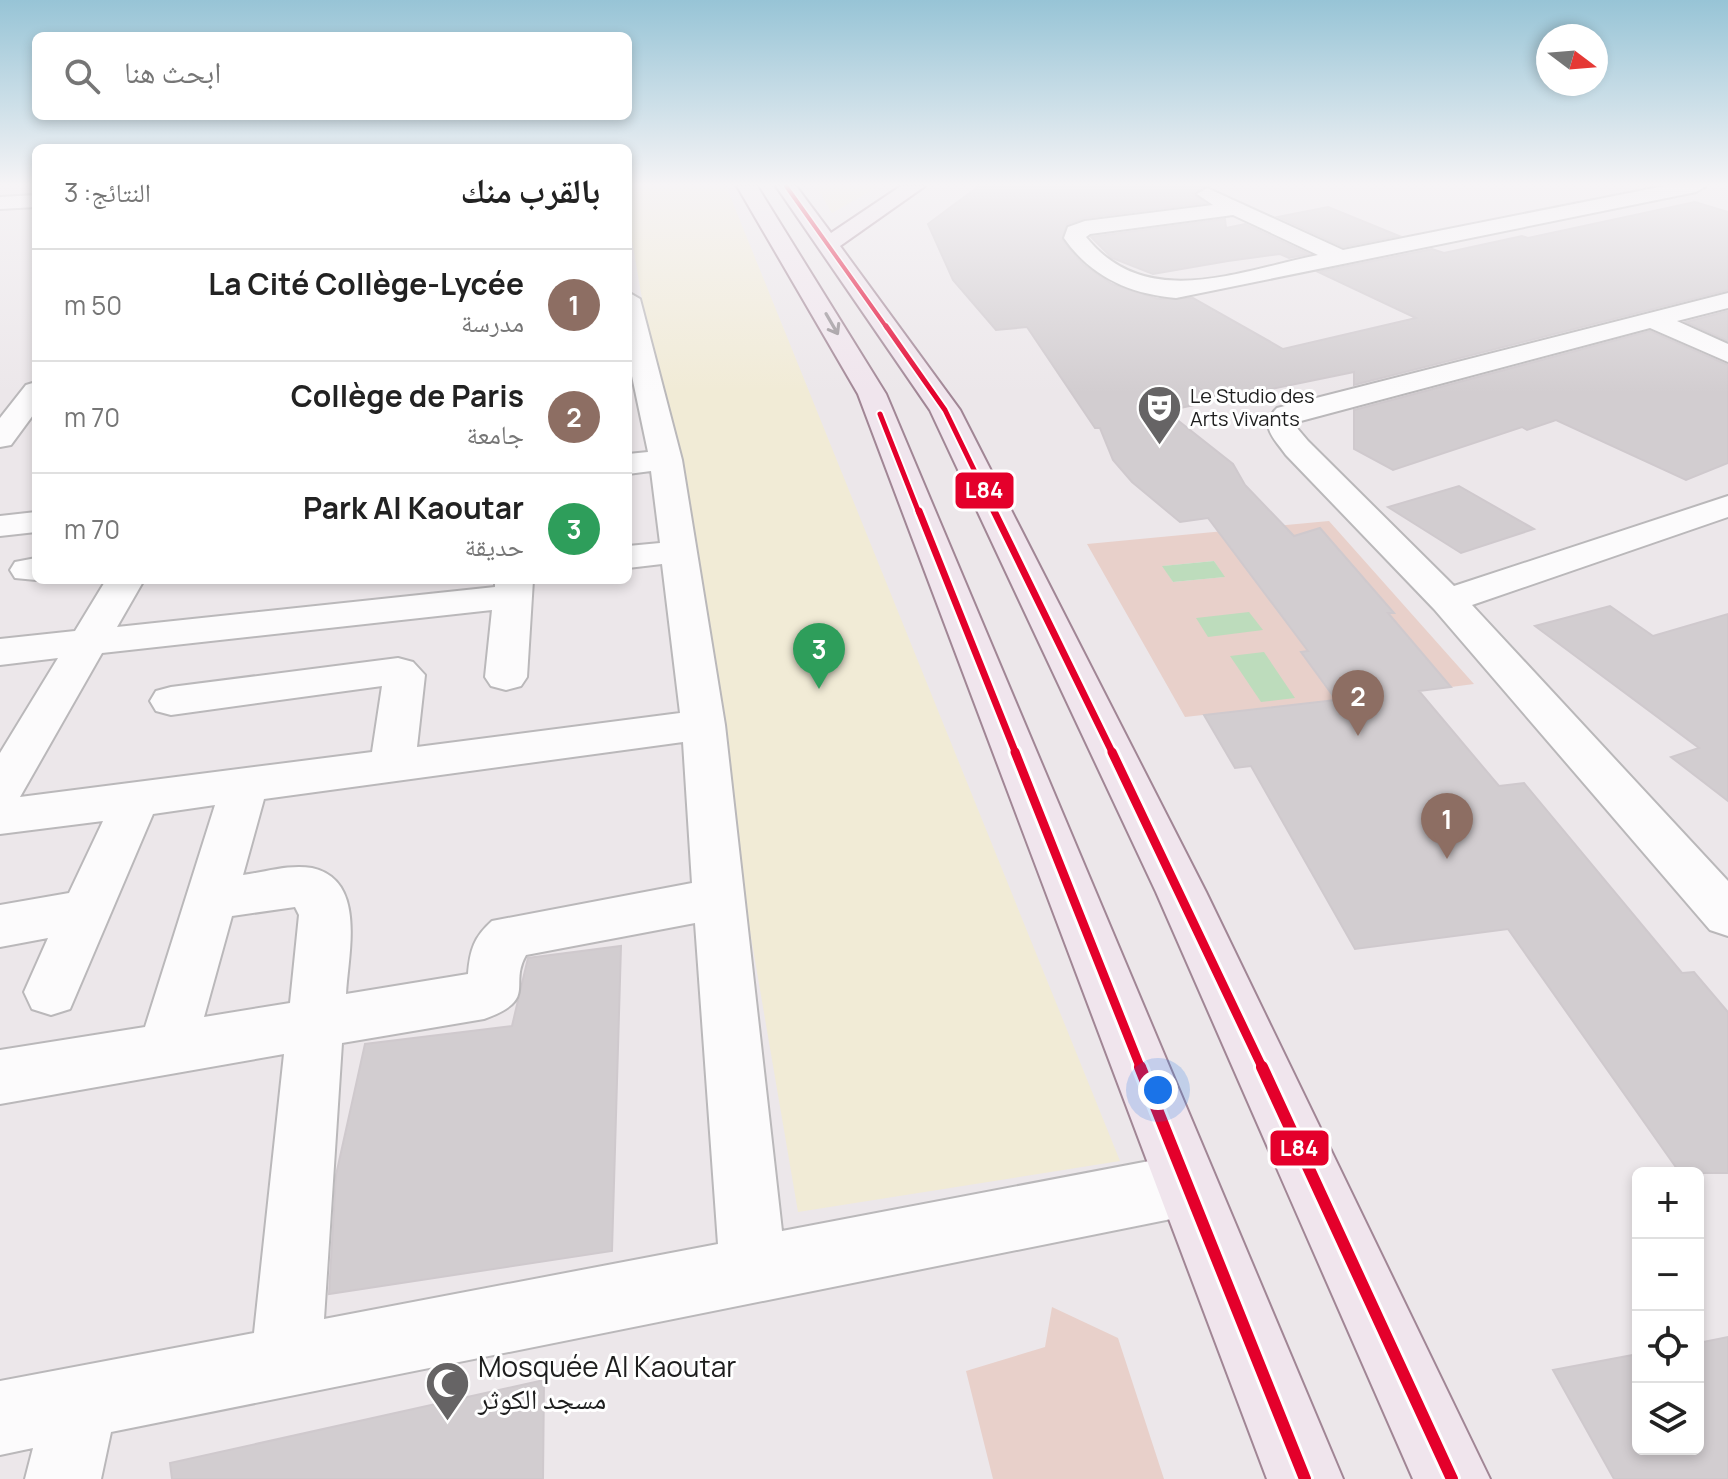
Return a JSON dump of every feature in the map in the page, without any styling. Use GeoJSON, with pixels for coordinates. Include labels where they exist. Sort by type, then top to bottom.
{"type":"FeatureCollection","features":[{"type":"Feature","properties":{"kind":"main road"},"geometry":{"type":"LineString","coordinates":[[791,255],[872,394],[1305,1479]]}},
{"type":"Feature","properties":{"kind":"main road"},"geometry":{"type":"LineString","coordinates":[[837,255],[945,410],[1181,892],[1452,1479]]}},
{"type":"Feature","properties":{"kind":"street"},"geometry":{"type":"LineString","coordinates":[[1095,255],[1123,279],[1165,291],[1199,287],[1349,255]]}},
{"type":"Feature","properties":{"kind":"street"},"geometry":{"type":"LineString","coordinates":[[1335,255],[1339,257]]}},
{"type":"Feature","properties":{"kind":"street"},"geometry":{"type":"LineString","coordinates":[[1728,300],[1288,414],[1282,420],[1282,429],[1297,448],[1447,601],[1728,915]]}},
{"type":"Feature","properties":{"kind":"street"},"geometry":{"type":"LineString","coordinates":[[1651,319],[1728,354]]}},
{"type":"Feature","properties":{"kind":"street"},"geometry":{"type":"LineString","coordinates":[[632,334],[647,462],[679,552],[703,725],[753,1269]]}},
{"type":"Feature","properties":{"kind":"street"},"geometry":{"type":"LineString","coordinates":[[10,429],[32,397]]}},
{"type":"Feature","properties":{"kind":"street"},"geometry":{"type":"LineString","coordinates":[[1447,601],[1728,506]]}},
{"type":"Feature","properties":{"kind":"street"},"geometry":{"type":"LineString","coordinates":[[1692,520],[1728,540]]}},
{"type":"Feature","properties":{"kind":"street"},"geometry":{"type":"LineString","coordinates":[[0,526],[32,522]]}},
{"type":"Feature","properties":{"kind":"street"},"geometry":{"type":"LineString","coordinates":[[632,557],[679,552]]}},
{"type":"Feature","properties":{"kind":"street"},"geometry":{"type":"LineString","coordinates":[[0,791],[123,584]]}},
{"type":"Feature","properties":{"kind":"street"},"geometry":{"type":"LineString","coordinates":[[0,652],[89,644],[404,595],[513,588],[506,677]]}},
{"type":"Feature","properties":{"kind":"street"},"geometry":{"type":"LineString","coordinates":[[171,701],[398,671],[404,675],[393,765]]}},
{"type":"Feature","properties":{"kind":"street"},"geometry":{"type":"LineString","coordinates":[[0,817],[703,725]]}},
{"type":"Feature","properties":{"kind":"street"},"geometry":{"type":"LineString","coordinates":[[167,1047],[214,899],[245,784]]}},
{"type":"Feature","properties":{"kind":"street"},"geometry":{"type":"LineString","coordinates":[[51,992],[136,799]]}},
{"type":"Feature","properties":{"kind":"street"},"geometry":{"type":"LineString","coordinates":[[214,899],[295,887],[311,888],[321,899],[325,915],[286,1361]]}},
{"type":"Feature","properties":{"kind":"street"},"geometry":{"type":"LineString","coordinates":[[0,1077],[484,995],[494,987],[497,949],[511,936],[719,899]]}},
{"type":"Feature","properties":{"kind":"street"},"geometry":{"type":"LineString","coordinates":[[0,926],[85,911]]}},
{"type":"Feature","properties":{"kind":"street"},"geometry":{"type":"LineString","coordinates":[[0,1418],[1186,1185]]}},
{"type":"Feature","properties":{"kind":"street"},"geometry":{"type":"LineString","coordinates":[[63,1479],[81,1402]]}},
{"type":"Feature","properties":{"kind":"shaded area"},"geometry":{"type":"Polygon","coordinates":[[[634,255],[754,255],[1120,1161],[798,1212],[634,255]]]}},
{"type":"Feature","properties":{"kind":"shaded area"},"geometry":{"type":"Polygon","coordinates":[[[1329,521],[1474,684],[1451,687],[1410,640],[1302,652],[1336,700],[1185,717],[1087,544],[1329,521]],[[1325,535],[1288,624],[1393,612],[1325,535]],[[1214,561],[1163,566],[1173,582],[1224,577],[1214,561]]]}},
{"type":"Feature","properties":{"kind":"shaded area"},"geometry":{"type":"Polygon","coordinates":[[[1214,561],[1225,577],[1173,582],[1162,566],[1214,561]]]}},
{"type":"Feature","properties":{"kind":"shaded area"},"geometry":{"type":"Polygon","coordinates":[[[1249,612],[1263,630],[1208,637],[1196,618],[1249,612]]]}},
{"type":"Feature","properties":{"kind":"shaded area"},"geometry":{"type":"Polygon","coordinates":[[[1264,652],[1295,698],[1261,702],[1230,656],[1264,652]]]}},
{"type":"Feature","properties":{"kind":"shaded area"},"geometry":{"type":"Polygon","coordinates":[[[1052,1307],[1118,1338],[1164,1479],[993,1479],[966,1371],[1045,1347],[1052,1307]]]}},
{"type":"Feature","properties":{"kind":"building"},"geometry":{"type":"Polygon","coordinates":[[[942,255],[1075,255],[1084,265],[1112,284],[1158,299],[1193,298],[1283,349],[1416,318],[1318,272],[1402,255],[1728,255],[1728,290],[1354,385],[1354,372],[1218,400],[1194,385],[1208,402],[1166,411],[1233,464],[1245,485],[1294,536],[1320,528],[1394,613],[1388,613],[1451,687],[1419,691],[1499,786],[1524,783],[1682,973],[1694,972],[1728,1012],[1728,1173],[1704,1173],[1704,1167],[1676,1167],[1508,929],[1355,949],[1251,766],[1235,768],[1204,715],[1336,700],[1301,652],[1308,651],[1208,518],[1180,522],[1132,482],[1113,460],[1100,428],[1095,428],[1027,327],[996,330],[953,280],[942,255]]]}},
{"type":"Feature","properties":{"kind":"building"},"geometry":{"type":"Polygon","coordinates":[[[1109,255],[1272,255],[1153,274],[1109,255]]]}},
{"type":"Feature","properties":{"kind":"building"},"geometry":{"type":"Polygon","coordinates":[[[1728,311],[1728,341],[1686,322],[1728,311]]]}},
{"type":"Feature","properties":{"kind":"building"},"geometry":{"type":"Polygon","coordinates":[[[1650,331],[1728,365],[1728,463],[1686,480],[1556,420],[1527,430],[1522,427],[1393,470],[1354,449],[1354,410],[1650,331]]]}},
{"type":"Feature","properties":{"kind":"building"},"geometry":{"type":"Polygon","coordinates":[[[1459,486],[1534,529],[1461,553],[1388,507],[1459,486]]]}},
{"type":"Feature","properties":{"kind":"building"},"geometry":{"type":"Polygon","coordinates":[[[1610,606],[1653,636],[1728,614],[1728,801],[1671,757],[1699,748],[1535,626],[1610,606]]]}},
{"type":"Feature","properties":{"kind":"building"},"geometry":{"type":"Polygon","coordinates":[[[621,946],[612,1251],[329,1294],[336,1175],[365,1044],[512,1026],[528,958],[621,946]]]}},
{"type":"Feature","properties":{"kind":"building"},"geometry":{"type":"Polygon","coordinates":[[[1728,1337],[1728,1479],[1614,1479],[1553,1370],[1632,1355],[1632,1455],[1704,1455],[1704,1342],[1728,1337]]]}},
{"type":"Feature","properties":{"kind":"building","name":"Mosquée Al Kaoutar مسجد الكوثر"},"geometry":{"type":"Polygon","coordinates":[[[544,1380],[543,1479],[172,1479],[170,1463],[544,1380]]]}},
{"type":"Feature","properties":{"kind":"transit line","name":"L84"},"geometry":{"type":"LineString","coordinates":[[835,255],[945,410],[1181,892],[1452,1479]]}},
{"type":"Feature","properties":{"kind":"transit line","name":"L84"},"geometry":{"type":"LineString","coordinates":[[880,414],[1305,1479]]}},
{"type":"Feature","properties":{"kind":"place","name":"Le Studio des Arts Vivants"},"geometry":{"type":"Point","coordinates":[1159,446]}},
{"type":"Feature","properties":{"kind":"place","name":"Park Al Kaoutar"},"geometry":{"type":"Point","coordinates":[819,689]}},
{"type":"Feature","properties":{"kind":"place","name":"Collège de Paris"},"geometry":{"type":"Point","coordinates":[1358,736]}},
{"type":"Feature","properties":{"kind":"place","name":"La Cité Collège-Lycée"},"geometry":{"type":"Point","coordinates":[1447,859]}},
{"type":"Feature","properties":{"kind":"place","name":"Mosquée Al Kaoutar مسجد الكوثر"},"geometry":{"type":"Point","coordinates":[447,1422]}}]}
